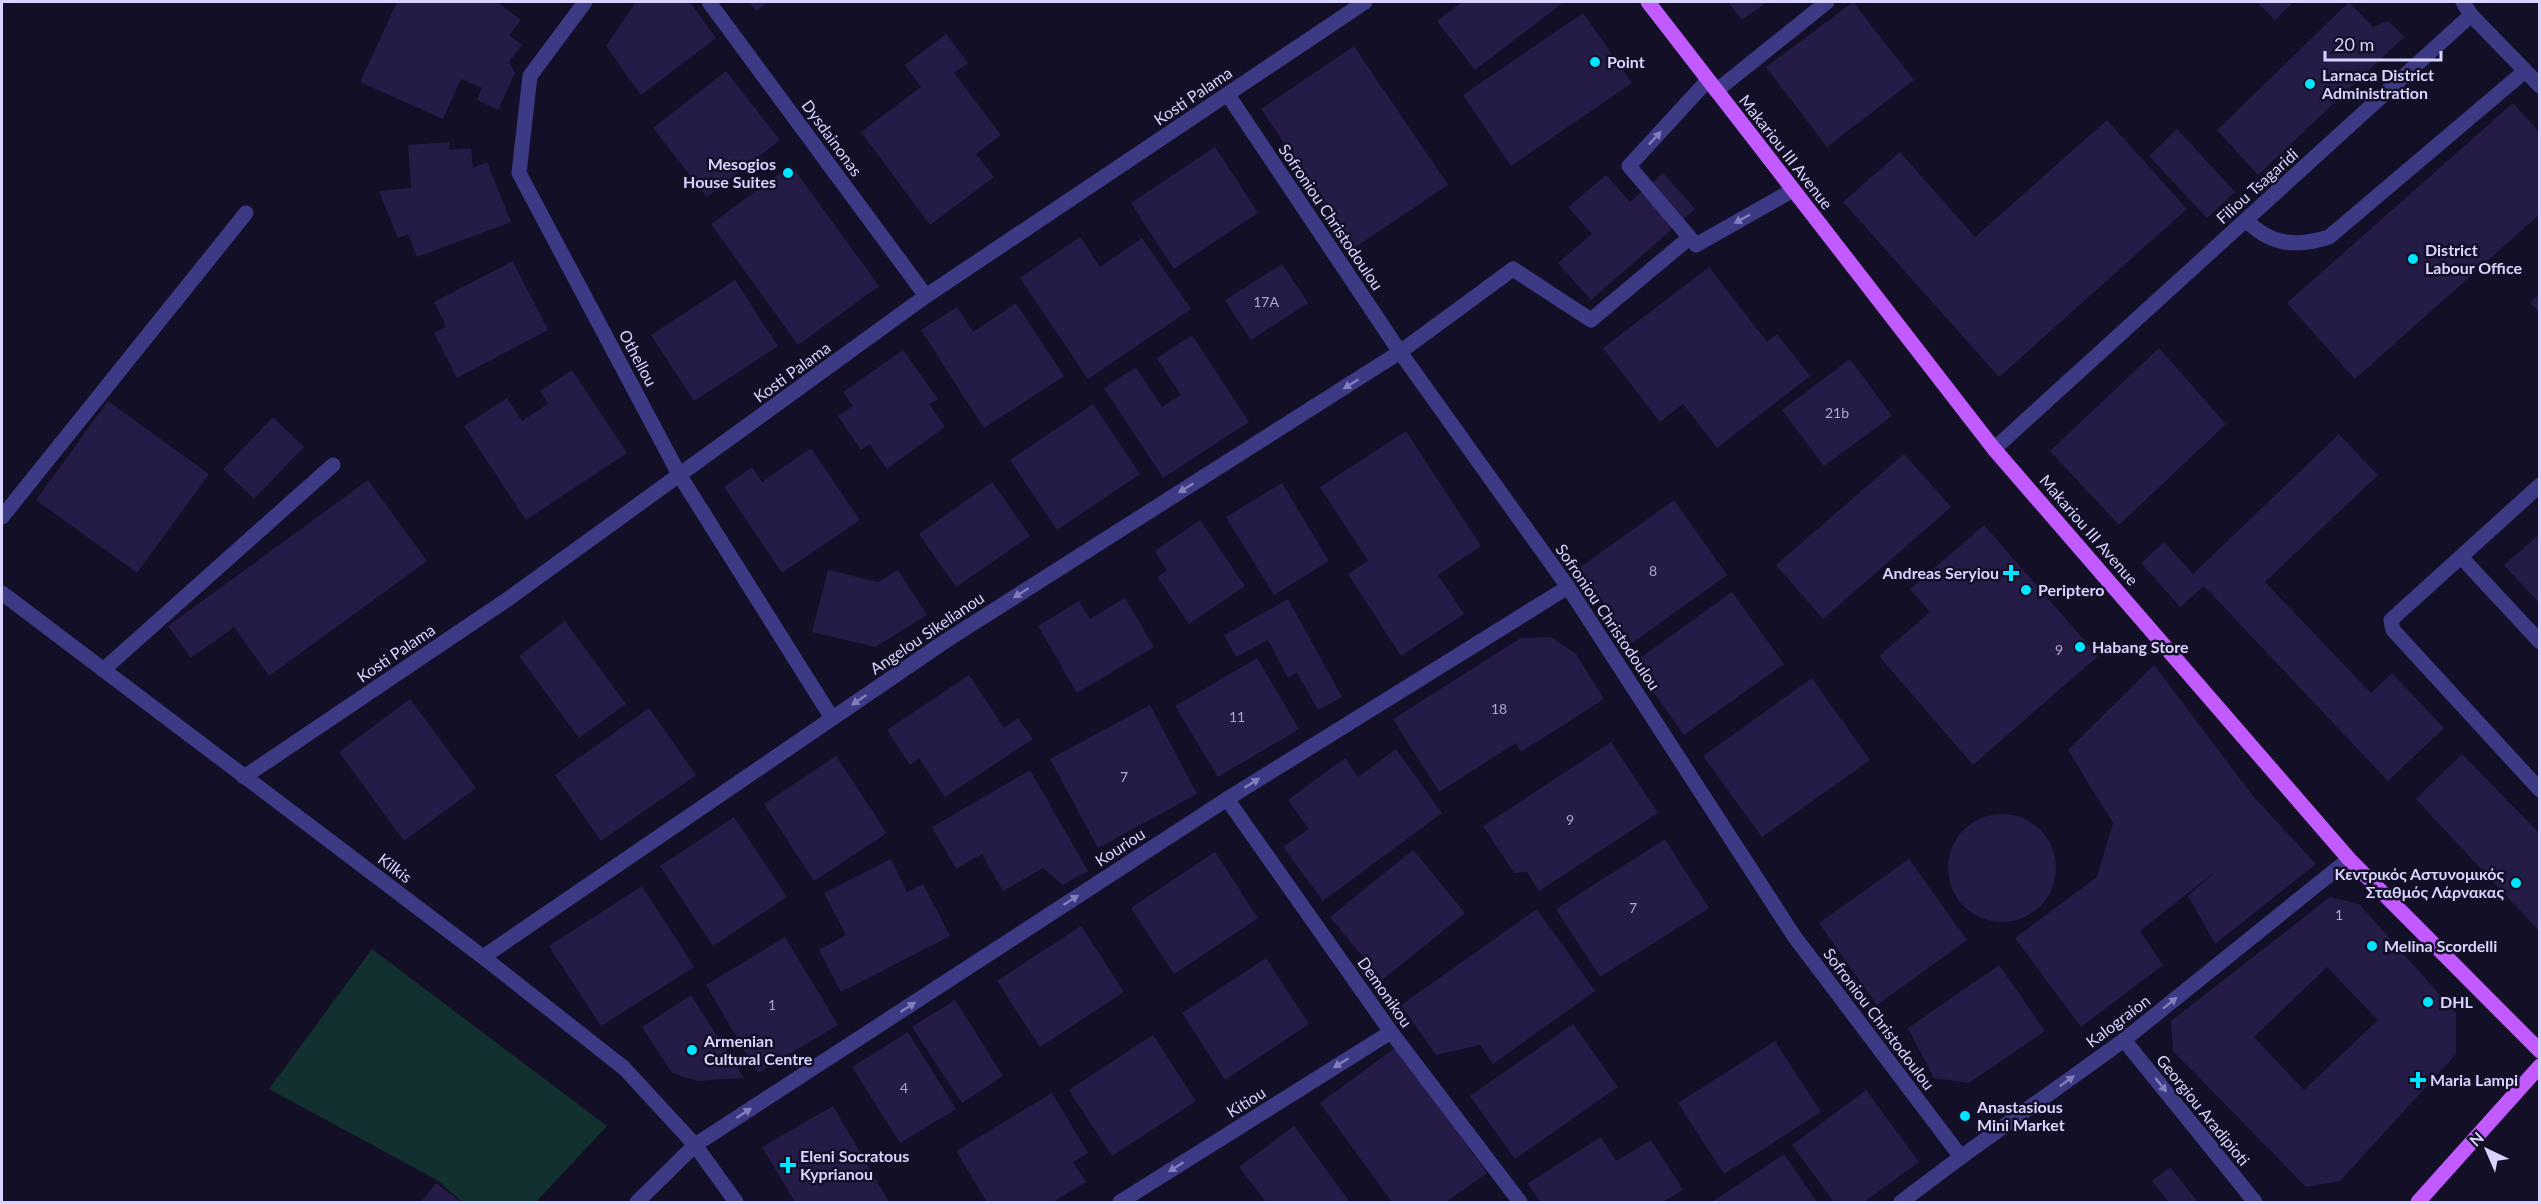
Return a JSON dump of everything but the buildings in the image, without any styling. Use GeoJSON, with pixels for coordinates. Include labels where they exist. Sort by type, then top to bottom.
{"type":"FeatureCollection","features":[{"type":"Feature","properties":{"kind":"main road","name":"Makariou III Avenue"},"geometry":{"type":"LineString","coordinates":[[1648,2],[1994,449],[2349,859],[2540,1051]]}},
{"type":"Feature","properties":{"kind":"main road"},"geometry":{"type":"LineString","coordinates":[[2418,1203],[2540,1066]]}},
{"type":"Feature","properties":{"kind":"street","name":"Othellou"},"geometry":{"type":"LineString","coordinates":[[585,2],[530,76],[519,173],[680,476],[832,718]]}},
{"type":"Feature","properties":{"kind":"street","name":"Dysdainonas"},"geometry":{"type":"LineString","coordinates":[[709,2],[926,296]]}},
{"type":"Feature","properties":{"kind":"street","name":"Kosti Palama"},"geometry":{"type":"LineString","coordinates":[[244,777],[508,599],[926,296],[1365,2]]}},
{"type":"Feature","properties":{"kind":"street"},"geometry":{"type":"LineString","coordinates":[[1793,190],[1696,245],[1629,166],[1712,85],[1827,2]]}},
{"type":"Feature","properties":{"kind":"street"},"geometry":{"type":"LineString","coordinates":[[2463,2],[2472,15],[2540,87]]}},
{"type":"Feature","properties":{"kind":"street","name":"Filiou Tsagaridi"},"geometry":{"type":"LineString","coordinates":[[1994,449],[2472,15]]}},
{"type":"Feature","properties":{"kind":"street"},"geometry":{"type":"LineString","coordinates":[[2246,220],[2260,234],[2287,243],[2308,244],[2330,237],[2525,71]]}},
{"type":"Feature","properties":{"kind":"street","name":"Sofroniou Christodoulou"},"geometry":{"type":"LineString","coordinates":[[1228,95],[1400,352],[1568,587],[1794,936],[1960,1157]]}},
{"type":"Feature","properties":{"kind":"street"},"geometry":{"type":"LineString","coordinates":[[2,517],[246,213]]}},
{"type":"Feature","properties":{"kind":"street","name":"Angelou Sikelianou"},"geometry":{"type":"LineString","coordinates":[[483,957],[947,640],[1400,352],[1513,269],[1591,320],[1689,238]]}},
{"type":"Feature","properties":{"kind":"street"},"geometry":{"type":"LineString","coordinates":[[103,670],[333,465]]}},
{"type":"Feature","properties":{"kind":"street"},"geometry":{"type":"LineString","coordinates":[[2540,485],[2391,620],[2393,630],[2540,790]]}},
{"type":"Feature","properties":{"kind":"street"},"geometry":{"type":"LineString","coordinates":[[2461,557],[2540,642]]}},
{"type":"Feature","properties":{"kind":"street","name":"Kouriou"},"geometry":{"type":"LineString","coordinates":[[637,1203],[695,1145],[1227,799],[1568,587]]}},
{"type":"Feature","properties":{"kind":"street","name":"Kilkis"},"geometry":{"type":"LineString","coordinates":[[2,593],[483,957],[624,1068],[695,1145],[736,1203]]}},
{"type":"Feature","properties":{"kind":"street","name":"Demonikou"},"geometry":{"type":"LineString","coordinates":[[1227,799],[1391,1032],[1520,1203]]}},
{"type":"Feature","properties":{"kind":"street","name":"Kalograion"},"geometry":{"type":"LineString","coordinates":[[1901,1203],[1960,1157],[2124,1040],[2349,859]]}},
{"type":"Feature","properties":{"kind":"street","name":"Kitiou"},"geometry":{"type":"LineString","coordinates":[[1120,1203],[1391,1032]]}},
{"type":"Feature","properties":{"kind":"street","name":"Georgiou Aradipioti"},"geometry":{"type":"LineString","coordinates":[[2124,1040],[2255,1203]]}},
{"type":"Feature","properties":{"kind":"green space"},"geometry":{"type":"Polygon","coordinates":[[[372,949],[607,1126],[536,1202],[462,1202],[437,1180],[269,1089],[372,949]]]}},
{"type":"Feature","properties":{"kind":"place","name":"Point"},"geometry":{"type":"Point","coordinates":[1595,62]}},
{"type":"Feature","properties":{"kind":"place","name":"Larnaca District Administration"},"geometry":{"type":"Point","coordinates":[2310,84]}},
{"type":"Feature","properties":{"kind":"place","name":"Mesogios House Suites"},"geometry":{"type":"Point","coordinates":[788,173]}},
{"type":"Feature","properties":{"kind":"place","name":"District Labour Office"},"geometry":{"type":"Point","coordinates":[2413,259]}},
{"type":"Feature","properties":{"kind":"place","name":"Andreas Seryiou"},"geometry":{"type":"Point","coordinates":[2011,573]}},
{"type":"Feature","properties":{"kind":"place","name":"Periptero"},"geometry":{"type":"Point","coordinates":[2026,590]}},
{"type":"Feature","properties":{"kind":"place","name":"Habang Store"},"geometry":{"type":"Point","coordinates":[2080,647]}},
{"type":"Feature","properties":{"kind":"place","name":"Κεντρικός Αστυνομικός Σταθμός Λάρνακας"},"geometry":{"type":"Point","coordinates":[2516,883]}},
{"type":"Feature","properties":{"kind":"place","name":"Melina Scordelli"},"geometry":{"type":"Point","coordinates":[2372,946]}},
{"type":"Feature","properties":{"kind":"place","name":"DHL"},"geometry":{"type":"Point","coordinates":[2428,1002]}},
{"type":"Feature","properties":{"kind":"place","name":"Armenian Cultural Centre"},"geometry":{"type":"Point","coordinates":[692,1050]}},
{"type":"Feature","properties":{"kind":"place","name":"Maria Lampi"},"geometry":{"type":"Point","coordinates":[2418,1080]}},
{"type":"Feature","properties":{"kind":"place","name":"Anastasious Mini Market"},"geometry":{"type":"Point","coordinates":[1965,1116]}},
{"type":"Feature","properties":{"kind":"place","name":"Eleni Socratous Kyprianou"},"geometry":{"type":"Point","coordinates":[788,1165]}}]}
